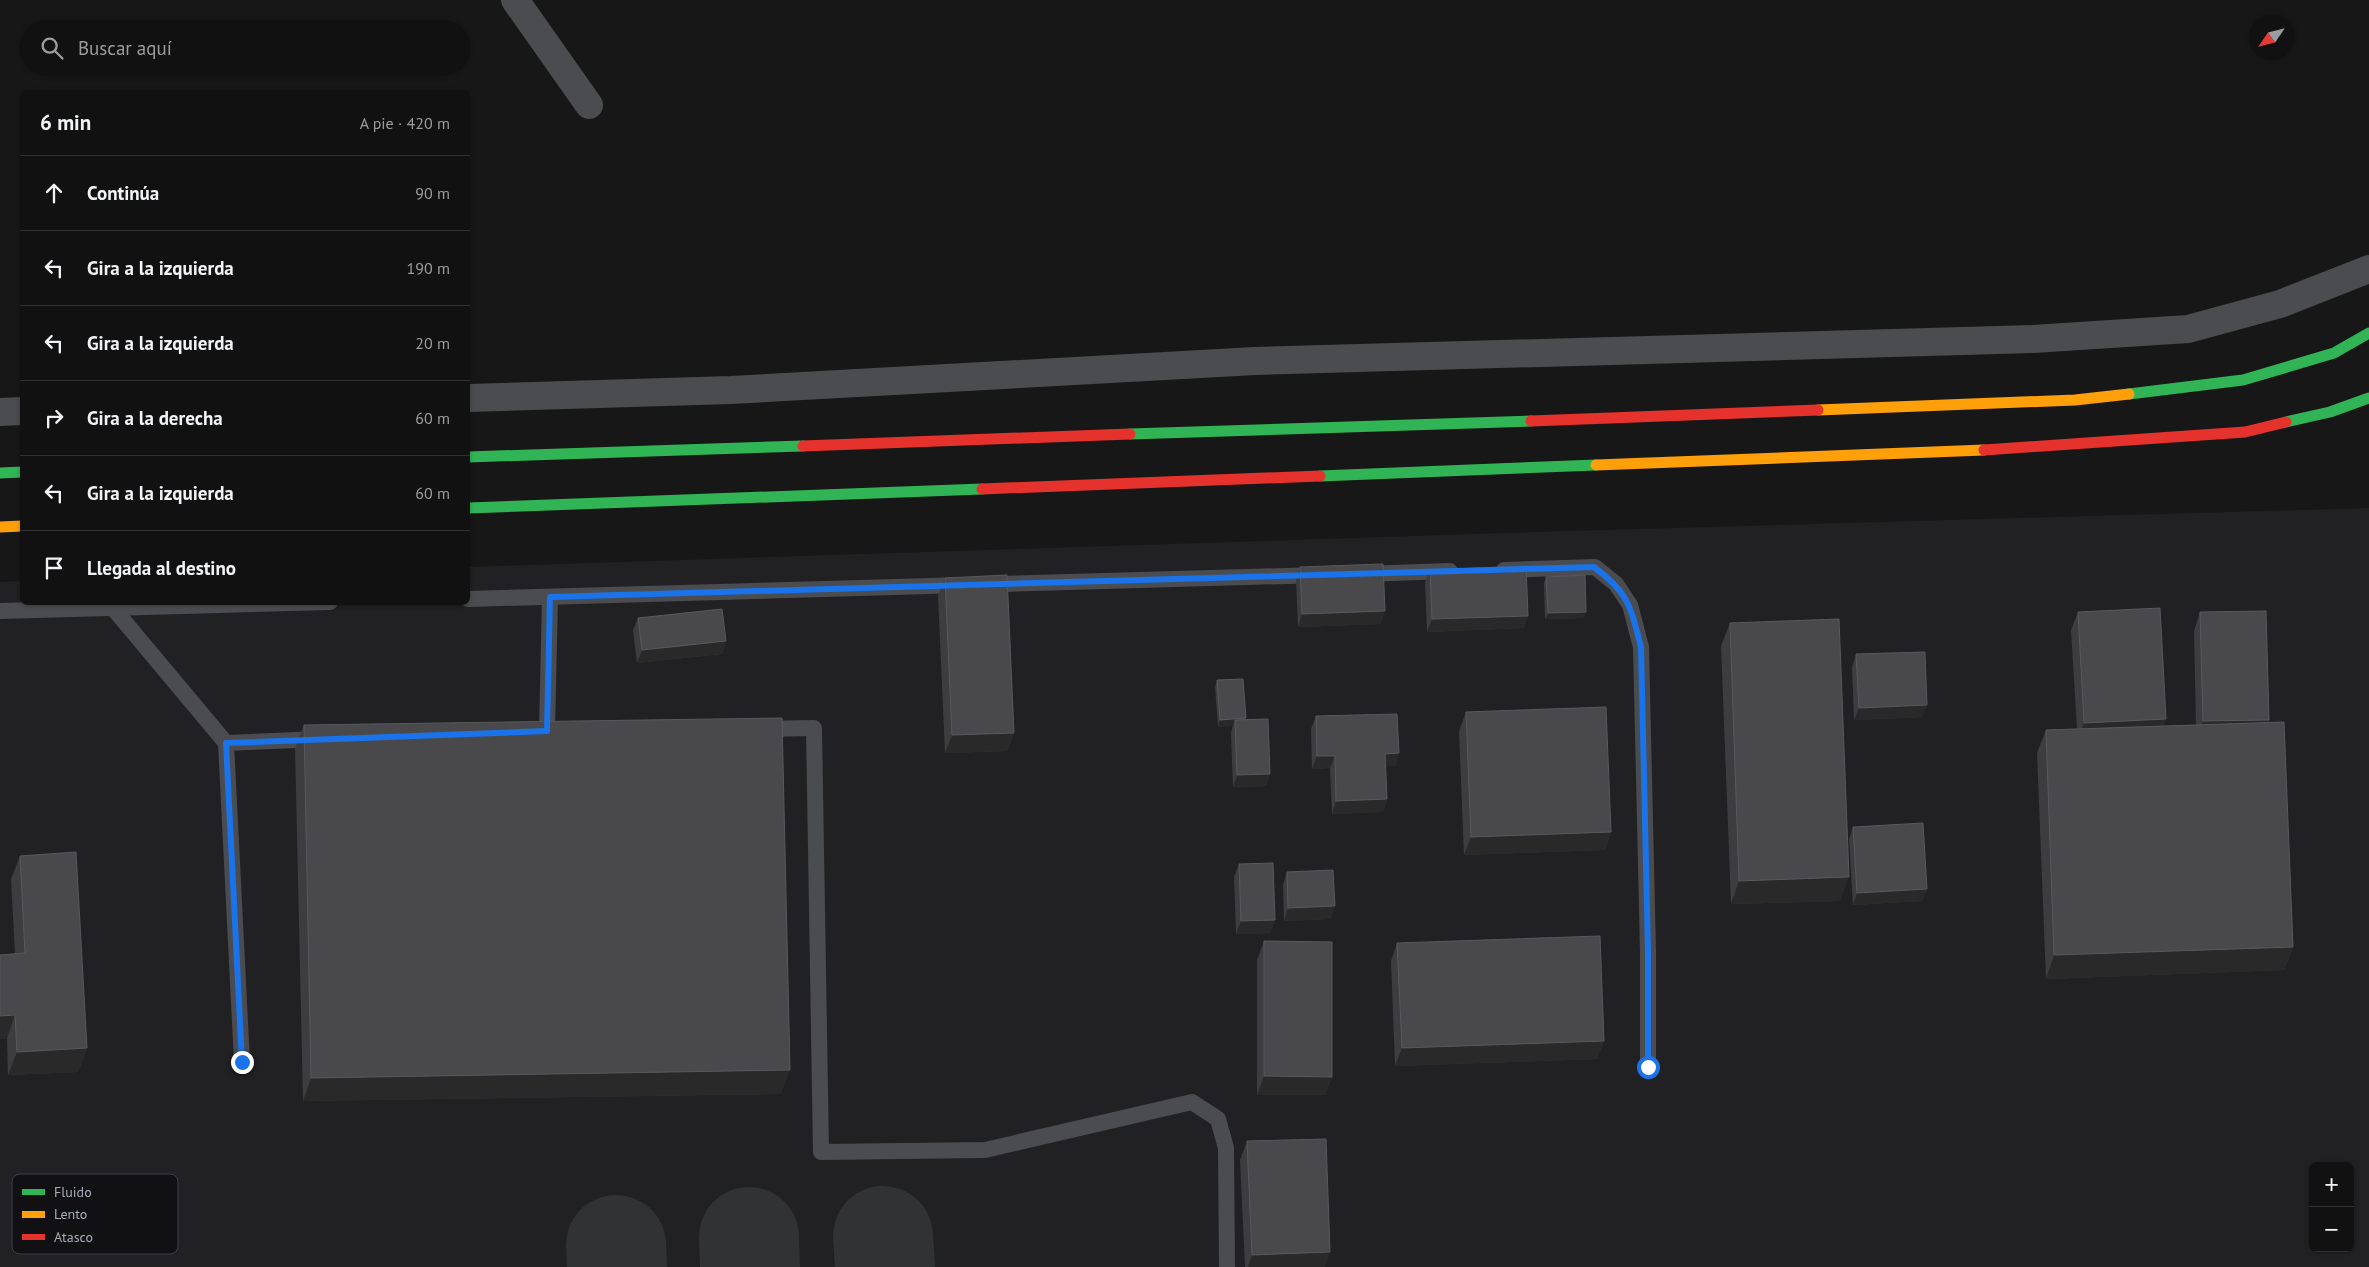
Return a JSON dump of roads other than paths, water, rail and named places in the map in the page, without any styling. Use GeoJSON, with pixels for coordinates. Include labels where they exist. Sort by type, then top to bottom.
{"type":"FeatureCollection","features":[{"type":"Feature","properties":{"kind":"street"},"geometry":{"type":"LineString","coordinates":[[515,0],[589,105]]}},
{"type":"Feature","properties":{"kind":"street"},"geometry":{"type":"LineString","coordinates":[[470,398],[731,390],[1255,361],[2033,339],[2188,329],[2280,304],[2369,269]]}},
{"type":"Feature","properties":{"kind":"street"},"geometry":{"type":"LineString","coordinates":[[470,457],[2075,400],[2243,380],[2334,353],[2369,333]]}},
{"type":"Feature","properties":{"kind":"street"},"geometry":{"type":"LineString","coordinates":[[470,508],[1972,451],[2246,432],[2330,412],[2369,398]]}},
{"type":"Feature","properties":{"kind":"street"},"geometry":{"type":"LineString","coordinates":[[0,412],[20,411]]}},
{"type":"Feature","properties":{"kind":"street"},"geometry":{"type":"LineString","coordinates":[[0,473],[20,472]]}},
{"type":"Feature","properties":{"kind":"street"},"geometry":{"type":"LineString","coordinates":[[0,527],[20,526]]}},
{"type":"Feature","properties":{"kind":"lane"},"geometry":{"type":"LineString","coordinates":[[1486,570],[1594,567],[1616,584],[1630,605],[1641,647],[1648,951],[1648,1067]]}},
{"type":"Feature","properties":{"kind":"lane"},"geometry":{"type":"LineString","coordinates":[[470,599],[1466,571]]}},
{"type":"Feature","properties":{"kind":"lane"},"geometry":{"type":"LineString","coordinates":[[547,731],[550,597]]}},
{"type":"Feature","properties":{"kind":"lane"},"geometry":{"type":"LineString","coordinates":[[0,611],[222,605]]}},
{"type":"Feature","properties":{"kind":"lane"},"geometry":{"type":"LineString","coordinates":[[113,608],[226,743],[242,1062]]}},
{"type":"Feature","properties":{"kind":"lane"},"geometry":{"type":"LineString","coordinates":[[745,729],[814,728],[821,1152],[985,1150],[1192,1102],[1218,1119],[1226,1148],[1228,1267]]}},
{"type":"Feature","properties":{"kind":"lane"},"geometry":{"type":"LineString","coordinates":[[518,732],[567,730]]}},
{"type":"Feature","properties":{"kind":"lane"},"geometry":{"type":"LineString","coordinates":[[226,743],[333,739]]}}]}
